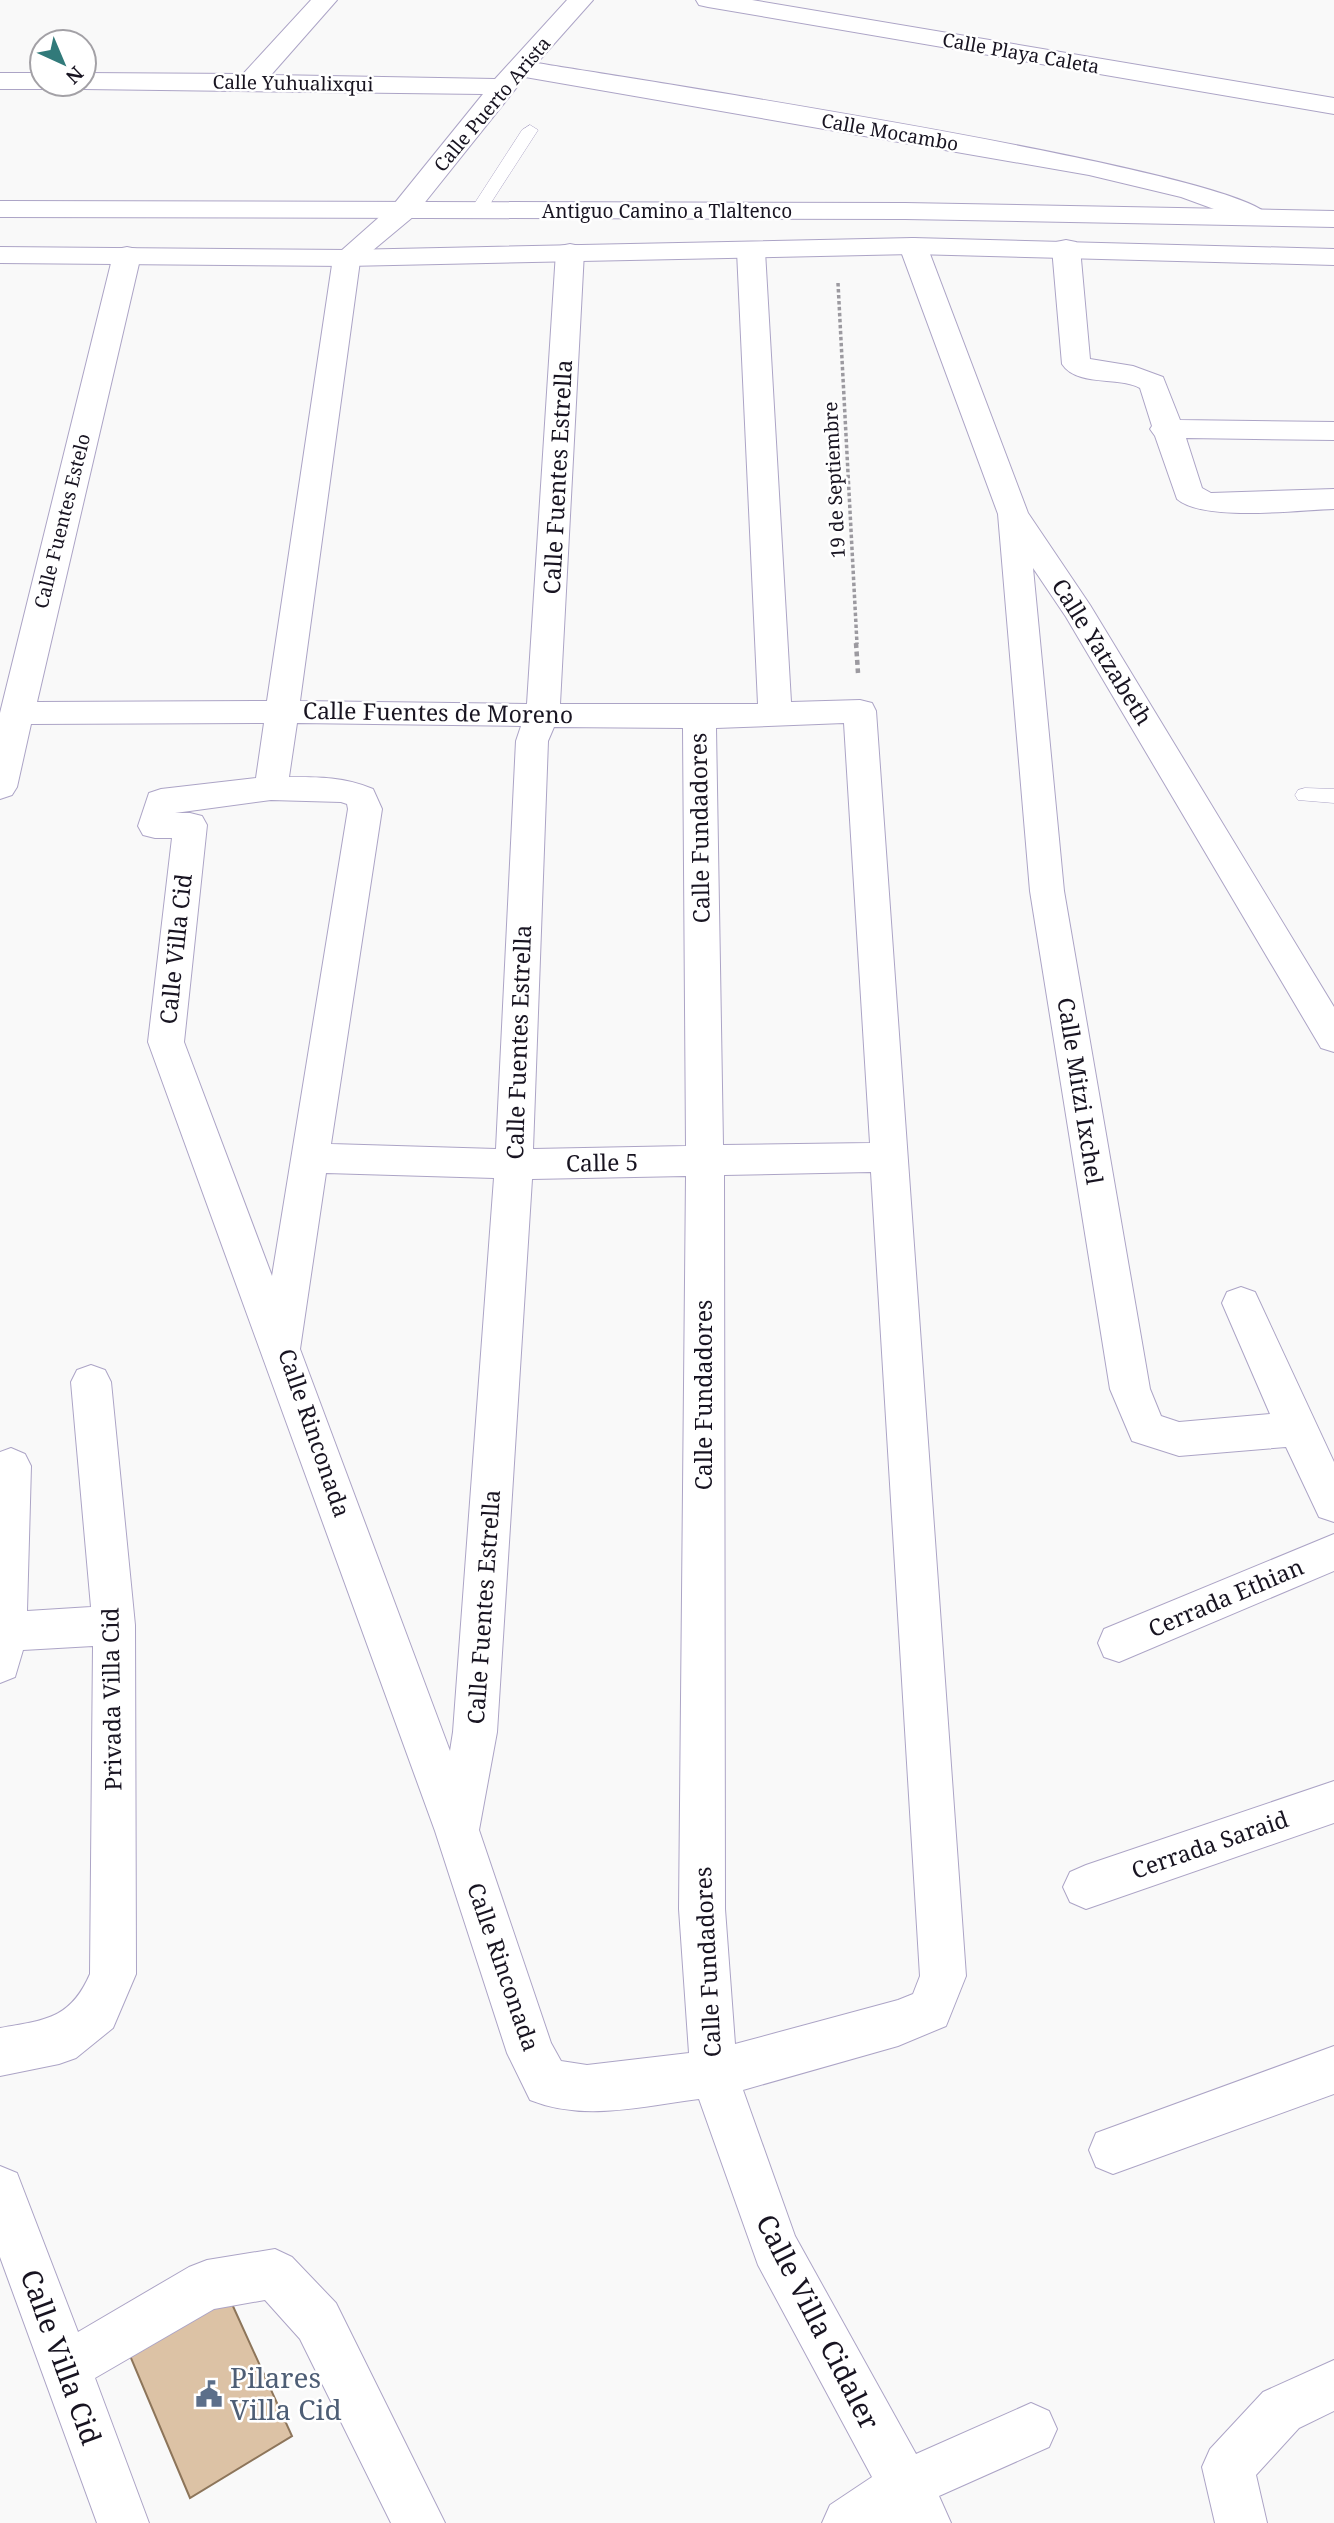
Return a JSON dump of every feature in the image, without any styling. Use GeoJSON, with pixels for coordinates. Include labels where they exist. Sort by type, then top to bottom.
{"type":"FeatureCollection","features":[{"type":"Feature","properties":{"kind":"street"},"geometry":{"type":"LineString","coordinates":[[250,82],[325,0]]}},
{"type":"Feature","properties":{"kind":"street","name":"Calle Puerto Arista"},"geometry":{"type":"LineString","coordinates":[[404,209],[502,88],[581,0]]}},
{"type":"Feature","properties":{"kind":"street","name":"Calle Playa Caleta"},"geometry":{"type":"LineString","coordinates":[[708,0],[1334,106]]}},
{"type":"Feature","properties":{"kind":"street","name":"Calle Mocambo"},"geometry":{"type":"LineString","coordinates":[[520,68],[949,142],[1168,183],[1213,197],[1255,216]]}},
{"type":"Feature","properties":{"kind":"street"},"geometry":{"type":"LineString","coordinates":[[0,81],[28,81]]}},
{"type":"Feature","properties":{"kind":"street","name":"Calle Yuhualixqui"},"geometry":{"type":"LineString","coordinates":[[98,81],[502,88]]}},
{"type":"Feature","properties":{"kind":"street","name":"Antiguo Camino a Tlaltenco"},"geometry":{"type":"LineString","coordinates":[[0,209],[905,211],[1334,219]]}},
{"type":"Feature","properties":{"kind":"street"},"geometry":{"type":"LineString","coordinates":[[271,788],[347,258],[404,209]]}},
{"type":"Feature","properties":{"kind":"street"},"geometry":{"type":"LineString","coordinates":[[0,255],[347,258],[913,246],[1334,257]]}},
{"type":"Feature","properties":{"kind":"street","name":"Calle Yatzabeth"},"geometry":{"type":"LineString","coordinates":[[913,246],[1013,514],[1079,612],[1334,1038]]}},
{"type":"Feature","properties":{"kind":"street"},"geometry":{"type":"LineString","coordinates":[[1066,248],[1076,364],[1084,369],[1141,375],[1153,383],[1165,429],[1188,492],[1196,499],[1210,503],[1334,499]]}},
{"type":"Feature","properties":{"kind":"street"},"geometry":{"type":"LineString","coordinates":[[751,251],[775,714]]}},
{"type":"Feature","properties":{"kind":"street","name":"Calle Fuentes Estrella"},"geometry":{"type":"LineString","coordinates":[[457,1831],[475,1732],[514,1164],[532,741],[542,714],[547,673],[570,252]]}},
{"type":"Feature","properties":{"kind":"street","name":"Calle Fuentes Estelo"},"geometry":{"type":"LineString","coordinates":[[0,787],[127,255]]}},
{"type":"Feature","properties":{"kind":"street"},"geometry":{"type":"LineString","coordinates":[[1165,429],[1334,431]]}},
{"type":"Feature","properties":{"kind":"street","name":"Calle Mitzi Ixchel"},"geometry":{"type":"LineString","coordinates":[[1013,514],[1047,891],[1130,1389],[1146,1429],[1179,1439],[1297,1429]]}},
{"type":"Feature","properties":{"kind":"street"},"geometry":{"type":"LineString","coordinates":[[713,2074],[898,2023],[930,2010],[943,1976],[860,711]]}},
{"type":"Feature","properties":{"kind":"street","name":"Calle Fuentes de Moreno"},"geometry":{"type":"LineString","coordinates":[[16,713],[280,712],[699,717],[860,711]]}},
{"type":"Feature","properties":{"kind":"street","name":"Calle Fundadores"},"geometry":{"type":"LineString","coordinates":[[699,717],[705,1162],[702,1909],[713,2074]]}},
{"type":"Feature","properties":{"kind":"street","name":"Calle Rinconada"},"geometry":{"type":"LineString","coordinates":[[271,788],[345,790],[361,797],[365,809],[280,1349],[457,1831],[531,2053],[547,2083],[587,2089],[713,2074]]}},
{"type":"Feature","properties":{"kind":"street","name":"Calle Villa Cid"},"geometry":{"type":"LineString","coordinates":[[271,788],[161,801],[155,826],[190,825],[166,1042],[280,1349]]}},
{"type":"Feature","properties":{"kind":"street","name":"Calle 5"},"geometry":{"type":"LineString","coordinates":[[312,1158],[514,1164],[891,1157]]}},
{"type":"Feature","properties":{"kind":"street"},"geometry":{"type":"LineString","coordinates":[[1241,1303],[1334,1504]]}},
{"type":"Feature","properties":{"kind":"street","name":"Privada Villa Cid"},"geometry":{"type":"LineString","coordinates":[[0,2052],[59,2040],[97,2012],[113,1975],[114,1625],[92,1382]]}},
{"type":"Feature","properties":{"kind":"street"},"geometry":{"type":"LineString","coordinates":[[11,1466],[2,1647],[114,1625]]}},
{"type":"Feature","properties":{"kind":"street","name":"Cerrada Ethian"},"geometry":{"type":"LineString","coordinates":[[1119,1643],[1334,1552]]}},
{"type":"Feature","properties":{"kind":"street","name":"Cerrada Saraid"},"geometry":{"type":"LineString","coordinates":[[1086,1887],[1334,1802]]}},
{"type":"Feature","properties":{"kind":"street"},"geometry":{"type":"LineString","coordinates":[[1113,2150],[1334,2070]]}},
{"type":"Feature","properties":{"kind":"street","name":"Calle Villa Cidaler"},"geometry":{"type":"LineString","coordinates":[[713,2074],[775,2248],[914,2505]]}},
{"type":"Feature","properties":{"kind":"street","name":"Calle Villa Cid"},"geometry":{"type":"LineString","coordinates":[[0,2190],[123,2523]]}},
{"type":"Feature","properties":{"kind":"street"},"geometry":{"type":"LineString","coordinates":[[64,2368],[207,2285],[275,2274],[318,2322],[419,2523]]}},
{"type":"Feature","properties":{"kind":"street"},"geometry":{"type":"LineString","coordinates":[[1241,2523],[1228,2467],[1281,2410],[1334,2385]]}},
{"type":"Feature","properties":{"kind":"street"},"geometry":{"type":"LineString","coordinates":[[848,2523],[914,2505],[1031,2429]]}},
{"type":"Feature","properties":{"kind":"lane"},"geometry":{"type":"LineString","coordinates":[[477,212],[530,130]]}},
{"type":"Feature","properties":{"kind":"lane"},"geometry":{"type":"LineString","coordinates":[[1305,795],[1334,796]]}},
{"type":"Feature","properties":{"kind":"path","name":"19 de Septiembre"},"geometry":{"type":"LineString","coordinates":[[836,247],[860,711]]}},
{"type":"Feature","properties":{"kind":"building","name":"Pilares Villa Cid"},"geometry":{"type":"Polygon","coordinates":[[[227,2293],[292,2436],[190,2498],[128,2351],[227,2293]]]}},
{"type":"Feature","properties":{"kind":"place","name":"Pilares Villa Cid"},"geometry":{"type":"Point","coordinates":[209,2394]}}]}
